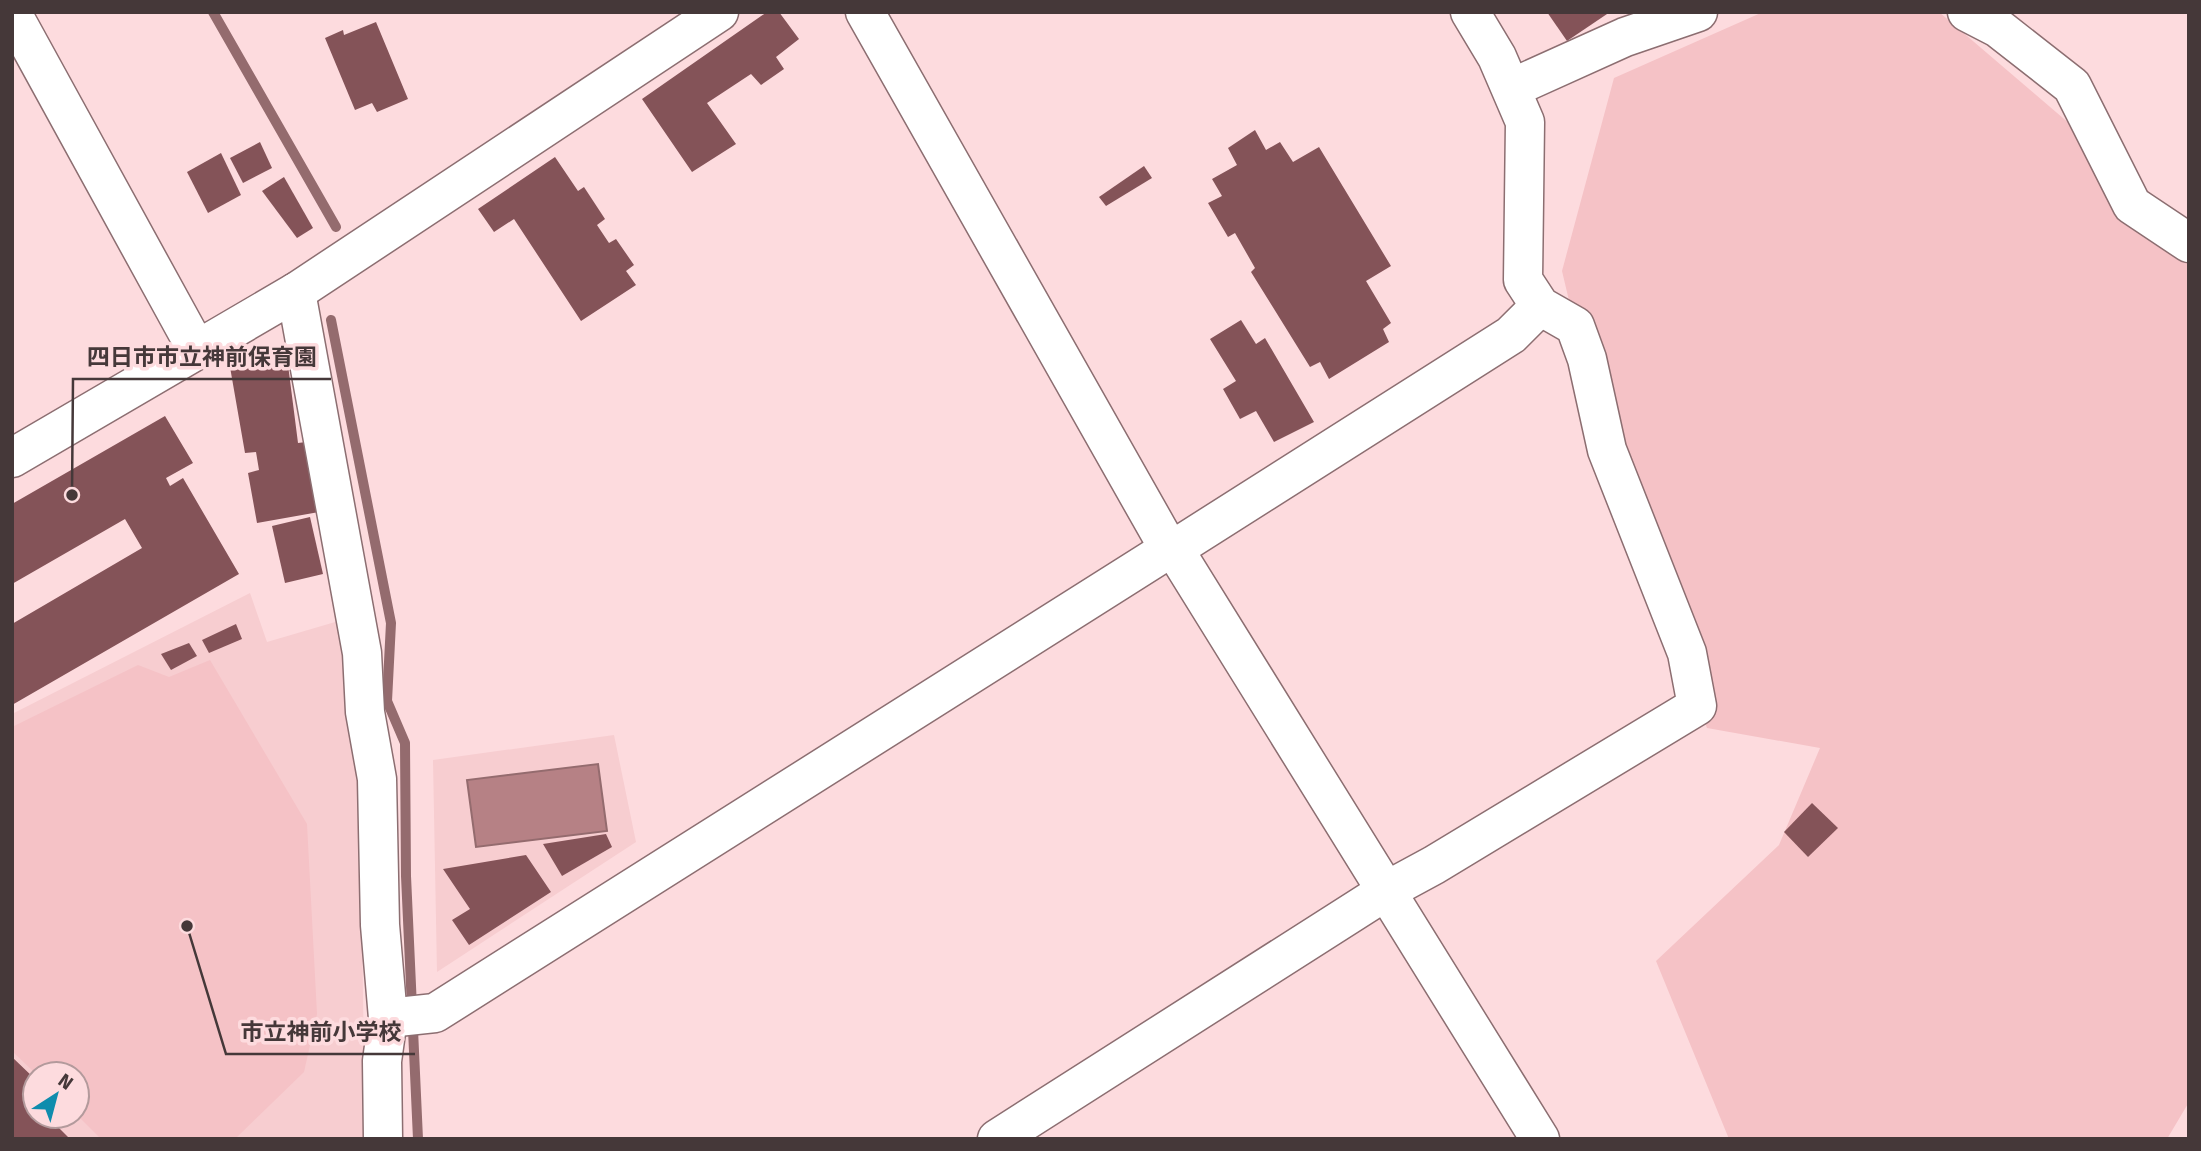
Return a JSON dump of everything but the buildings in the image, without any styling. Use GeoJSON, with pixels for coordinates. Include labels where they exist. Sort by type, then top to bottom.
{"type":"FeatureCollection","features":[{"type":"Feature","properties":{"kind":"street"},"geometry":{"type":"LineString","coordinates":[[12,458],[296,292],[719,12]]}},
{"type":"Feature","properties":{"kind":"street"},"geometry":{"type":"LineString","coordinates":[[865,12],[1172,549],[1540,1139]]}},
{"type":"Feature","properties":{"kind":"street"},"geometry":{"type":"LineString","coordinates":[[997,1139],[1386,891],[1434,865],[1697,706],[1687,653],[1607,450],[1587,359],[1575,326],[1540,306],[1523,280],[1525,122],[1512,88],[1470,12]]}},
{"type":"Feature","properties":{"kind":"street"},"geometry":{"type":"LineString","coordinates":[[1512,88],[1625,37],[1698,12]]}},
{"type":"Feature","properties":{"kind":"street"},"geometry":{"type":"LineString","coordinates":[[1967,12],[1998,28],[2072,86],[2132,205],[2189,243]]}},
{"type":"Feature","properties":{"kind":"street"},"geometry":{"type":"LineString","coordinates":[[12,13],[197,350]]}},
{"type":"Feature","properties":{"kind":"street"},"geometry":{"type":"LineString","coordinates":[[296,292],[362,653],[365,712],[377,779],[380,925],[390,1018],[382,1061],[383,1139]]}},
{"type":"Feature","properties":{"kind":"street"},"geometry":{"type":"LineString","coordinates":[[390,1018],[435,1013],[1511,335],[1540,306]]}},
{"type":"Feature","properties":{"kind":"shaded area"},"geometry":{"type":"Polygon","coordinates":[[[1763,12],[1939,12],[2189,226],[2189,1102],[2167,1139],[1729,1139],[1656,961],[1779,845],[1820,748],[1707,728],[1603,444],[1562,271],[1614,78],[1763,12]]]}},
{"type":"Feature","properties":{"kind":"shaded area"},"geometry":{"type":"Polygon","coordinates":[[[250,593],[267,642],[342,620],[360,778],[365,1139],[12,1139],[12,714],[250,593]]]}},
{"type":"Feature","properties":{"kind":"shaded area"},"geometry":{"type":"Polygon","coordinates":[[[210,660],[307,824],[317,1014],[304,1072],[235,1139],[101,1139],[91,1129],[91,1060],[21,1060],[12,1051],[12,727],[138,665],[169,677],[210,660]]]}},
{"type":"Feature","properties":{"kind":"shaded area"},"geometry":{"type":"Polygon","coordinates":[[[614,735],[636,842],[437,972],[433,760],[614,735]]]}},
{"type":"Feature","properties":{"kind":"shaded area"},"geometry":{"type":"Polygon","coordinates":[[[598,764],[607,831],[476,847],[467,780],[598,764]]]}},
{"type":"Feature","properties":{"kind":"waterway"},"geometry":{"type":"LineString","coordinates":[[213,12],[336,227]]}},
{"type":"Feature","properties":{"kind":"waterway"},"geometry":{"type":"LineString","coordinates":[[331,320],[391,623],[387,701],[405,743],[406,876],[418,1139]]}},
{"type":"Feature","properties":{"kind":"place","name":"四日市市立神前保育園"},"geometry":{"type":"Point","coordinates":[72,495]}},
{"type":"Feature","properties":{"kind":"place","name":"市立神前小学校"},"geometry":{"type":"Point","coordinates":[187,926]}}]}
